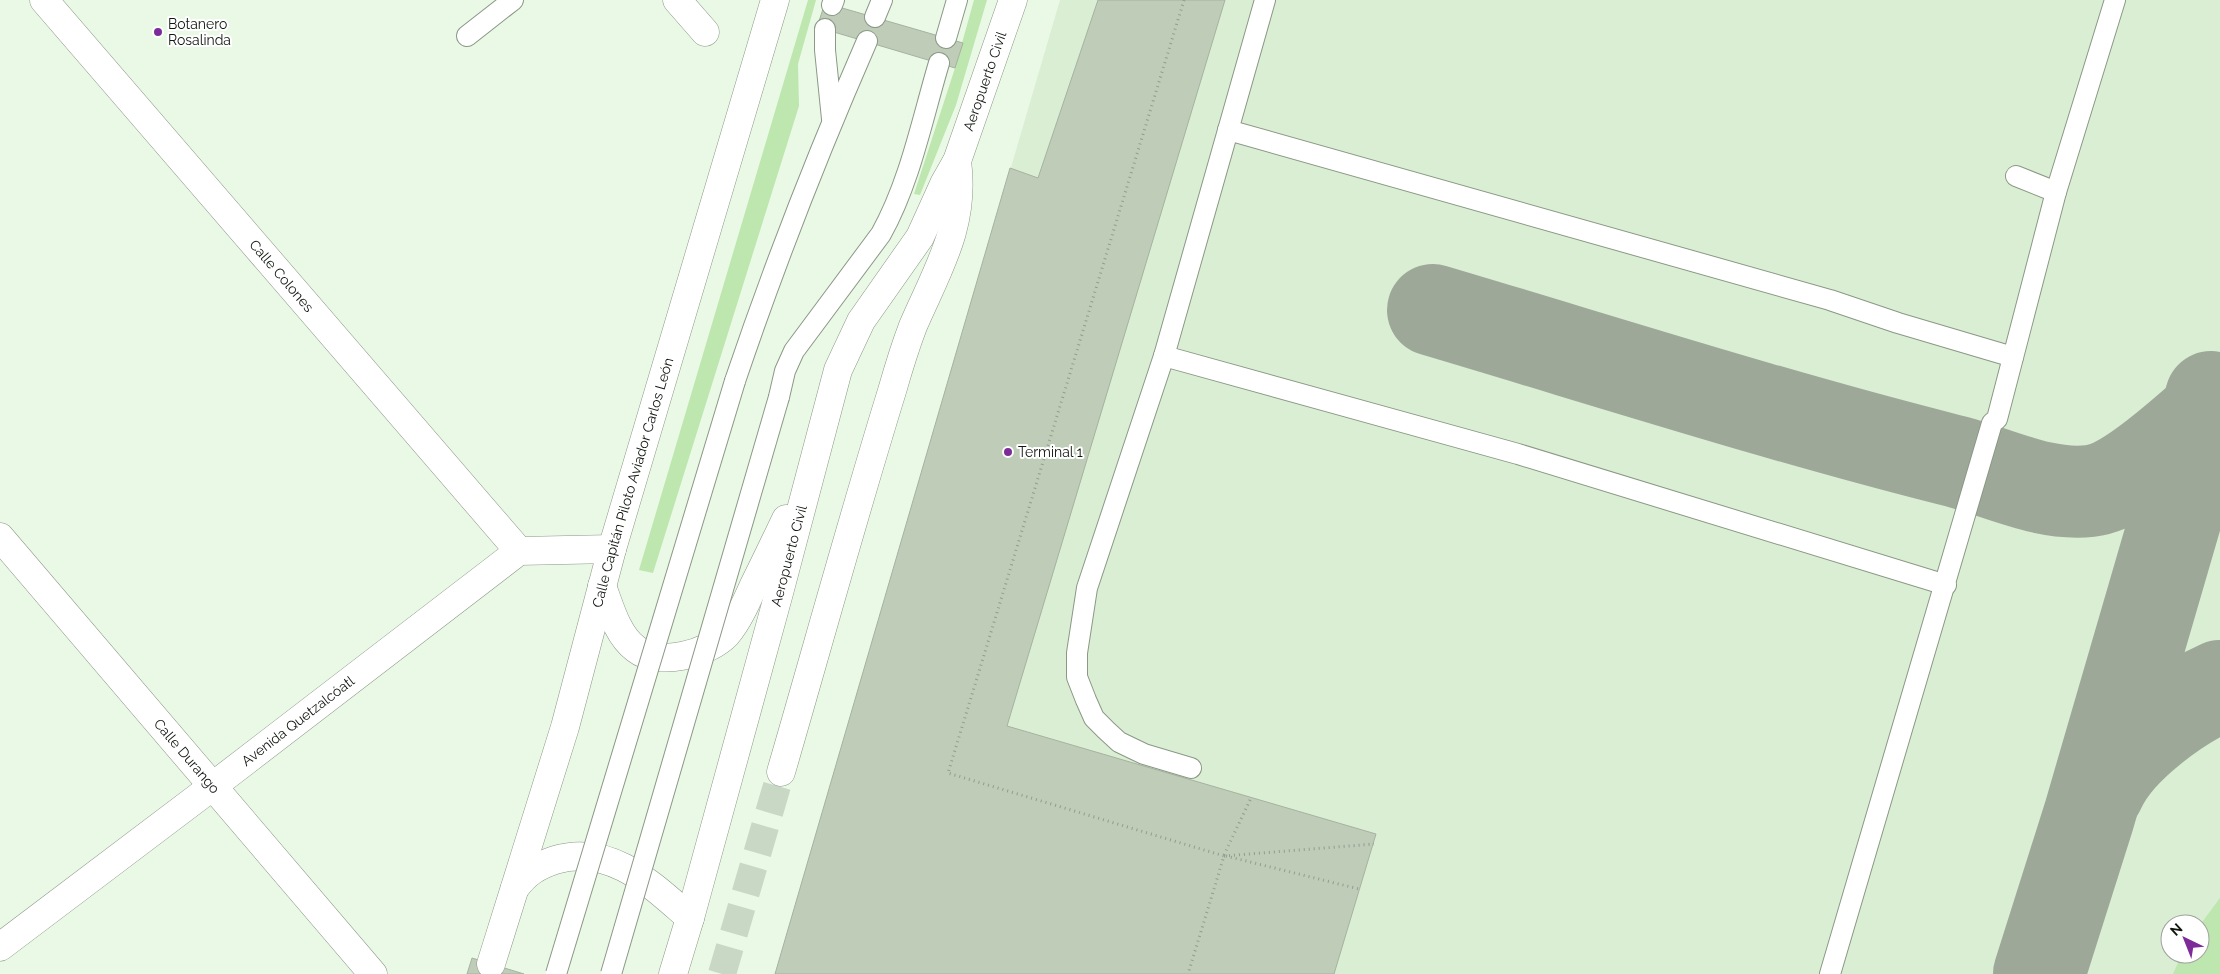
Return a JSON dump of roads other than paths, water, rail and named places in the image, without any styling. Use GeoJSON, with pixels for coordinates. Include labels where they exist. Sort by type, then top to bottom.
{"type":"FeatureCollection","features":[{"type":"Feature","properties":{"kind":"street","name":"Calle Colones"},"geometry":{"type":"LineString","coordinates":[[44,0],[520,551]]}},
{"type":"Feature","properties":{"kind":"street"},"geometry":{"type":"LineString","coordinates":[[677,0],[705,32]]}},
{"type":"Feature","properties":{"kind":"street","name":"Calle Capitán Piloto Aviador Carlos León"},"geometry":{"type":"LineString","coordinates":[[492,964],[565,727],[612,549],[775,0]]}},
{"type":"Feature","properties":{"kind":"street","name":"Aeropuerto Civil"},"geometry":{"type":"LineString","coordinates":[[673,974],[690,918],[838,370],[848,345],[877,296],[920,237],[944,184],[957,161],[1014,0]]}},
{"type":"Feature","properties":{"kind":"street","name":"Aeropuerto Civil"},"geometry":{"type":"LineString","coordinates":[[782,772],[892,391],[913,327],[937,277],[955,224],[960,184],[957,161]]}},
{"type":"Feature","properties":{"kind":"street"},"geometry":{"type":"LineString","coordinates":[[602,586],[616,622],[624,637],[636,650],[658,657],[683,657],[706,649],[726,634],[741,613],[812,466]]}},
{"type":"Feature","properties":{"kind":"street","name":"Calle Durango"},"geometry":{"type":"LineString","coordinates":[[0,537],[373,974]]}},
{"type":"Feature","properties":{"kind":"street"},"geometry":{"type":"LineString","coordinates":[[520,551],[612,549]]}},
{"type":"Feature","properties":{"kind":"street","name":"Avenida Quetzalcóatl"},"geometry":{"type":"LineString","coordinates":[[0,947],[520,551]]}},
{"type":"Feature","properties":{"kind":"street"},"geometry":{"type":"LineString","coordinates":[[515,888],[525,874],[542,864],[561,858],[581,856],[601,858],[634,872],[690,918]]}},
{"type":"Feature","properties":{"kind":"lane"},"geometry":{"type":"LineString","coordinates":[[467,36],[513,0]]}},
{"type":"Feature","properties":{"kind":"lane"},"geometry":{"type":"LineString","coordinates":[[946,38],[957,0]]}},
{"type":"Feature","properties":{"kind":"lane"},"geometry":{"type":"LineString","coordinates":[[1191,768],[1144,754],[1119,742],[1094,718],[1077,677],[1077,652],[1087,588],[1164,356],[1265,0]]}},
{"type":"Feature","properties":{"kind":"lane"},"geometry":{"type":"LineString","coordinates":[[1830,974],[1946,585],[1992,423],[1997,418],[2056,192],[2114,0]]}},
{"type":"Feature","properties":{"kind":"lane"},"geometry":{"type":"LineString","coordinates":[[825,29],[825,50],[832,121]]}},
{"type":"Feature","properties":{"kind":"lane"},"geometry":{"type":"LineString","coordinates":[[556,974],[735,381],[782,246],[832,121],[867,42]]}},
{"type":"Feature","properties":{"kind":"lane"},"geometry":{"type":"LineString","coordinates":[[611,974],[785,371],[794,351],[881,234],[891,215],[902,190],[939,63]]}},
{"type":"Feature","properties":{"kind":"lane"},"geometry":{"type":"LineString","coordinates":[[1228,130],[1830,300],[1898,323],[2014,357]]}},
{"type":"Feature","properties":{"kind":"lane"},"geometry":{"type":"LineString","coordinates":[[2016,176],[2056,192]]}},
{"type":"Feature","properties":{"kind":"lane"},"geometry":{"type":"LineString","coordinates":[[1164,356],[1518,454],[1946,585]]}},
{"type":"Feature","properties":{"kind":"tunnel"},"geometry":{"type":"LineString","coordinates":[[722,974],[781,772]]}},
{"type":"Feature","properties":{"kind":"place","name":"Botanero Rosalinda"},"geometry":{"type":"Point","coordinates":[158,32]}},
{"type":"Feature","properties":{"kind":"place","name":"Terminal 1"},"geometry":{"type":"Point","coordinates":[1008,452]}}]}
